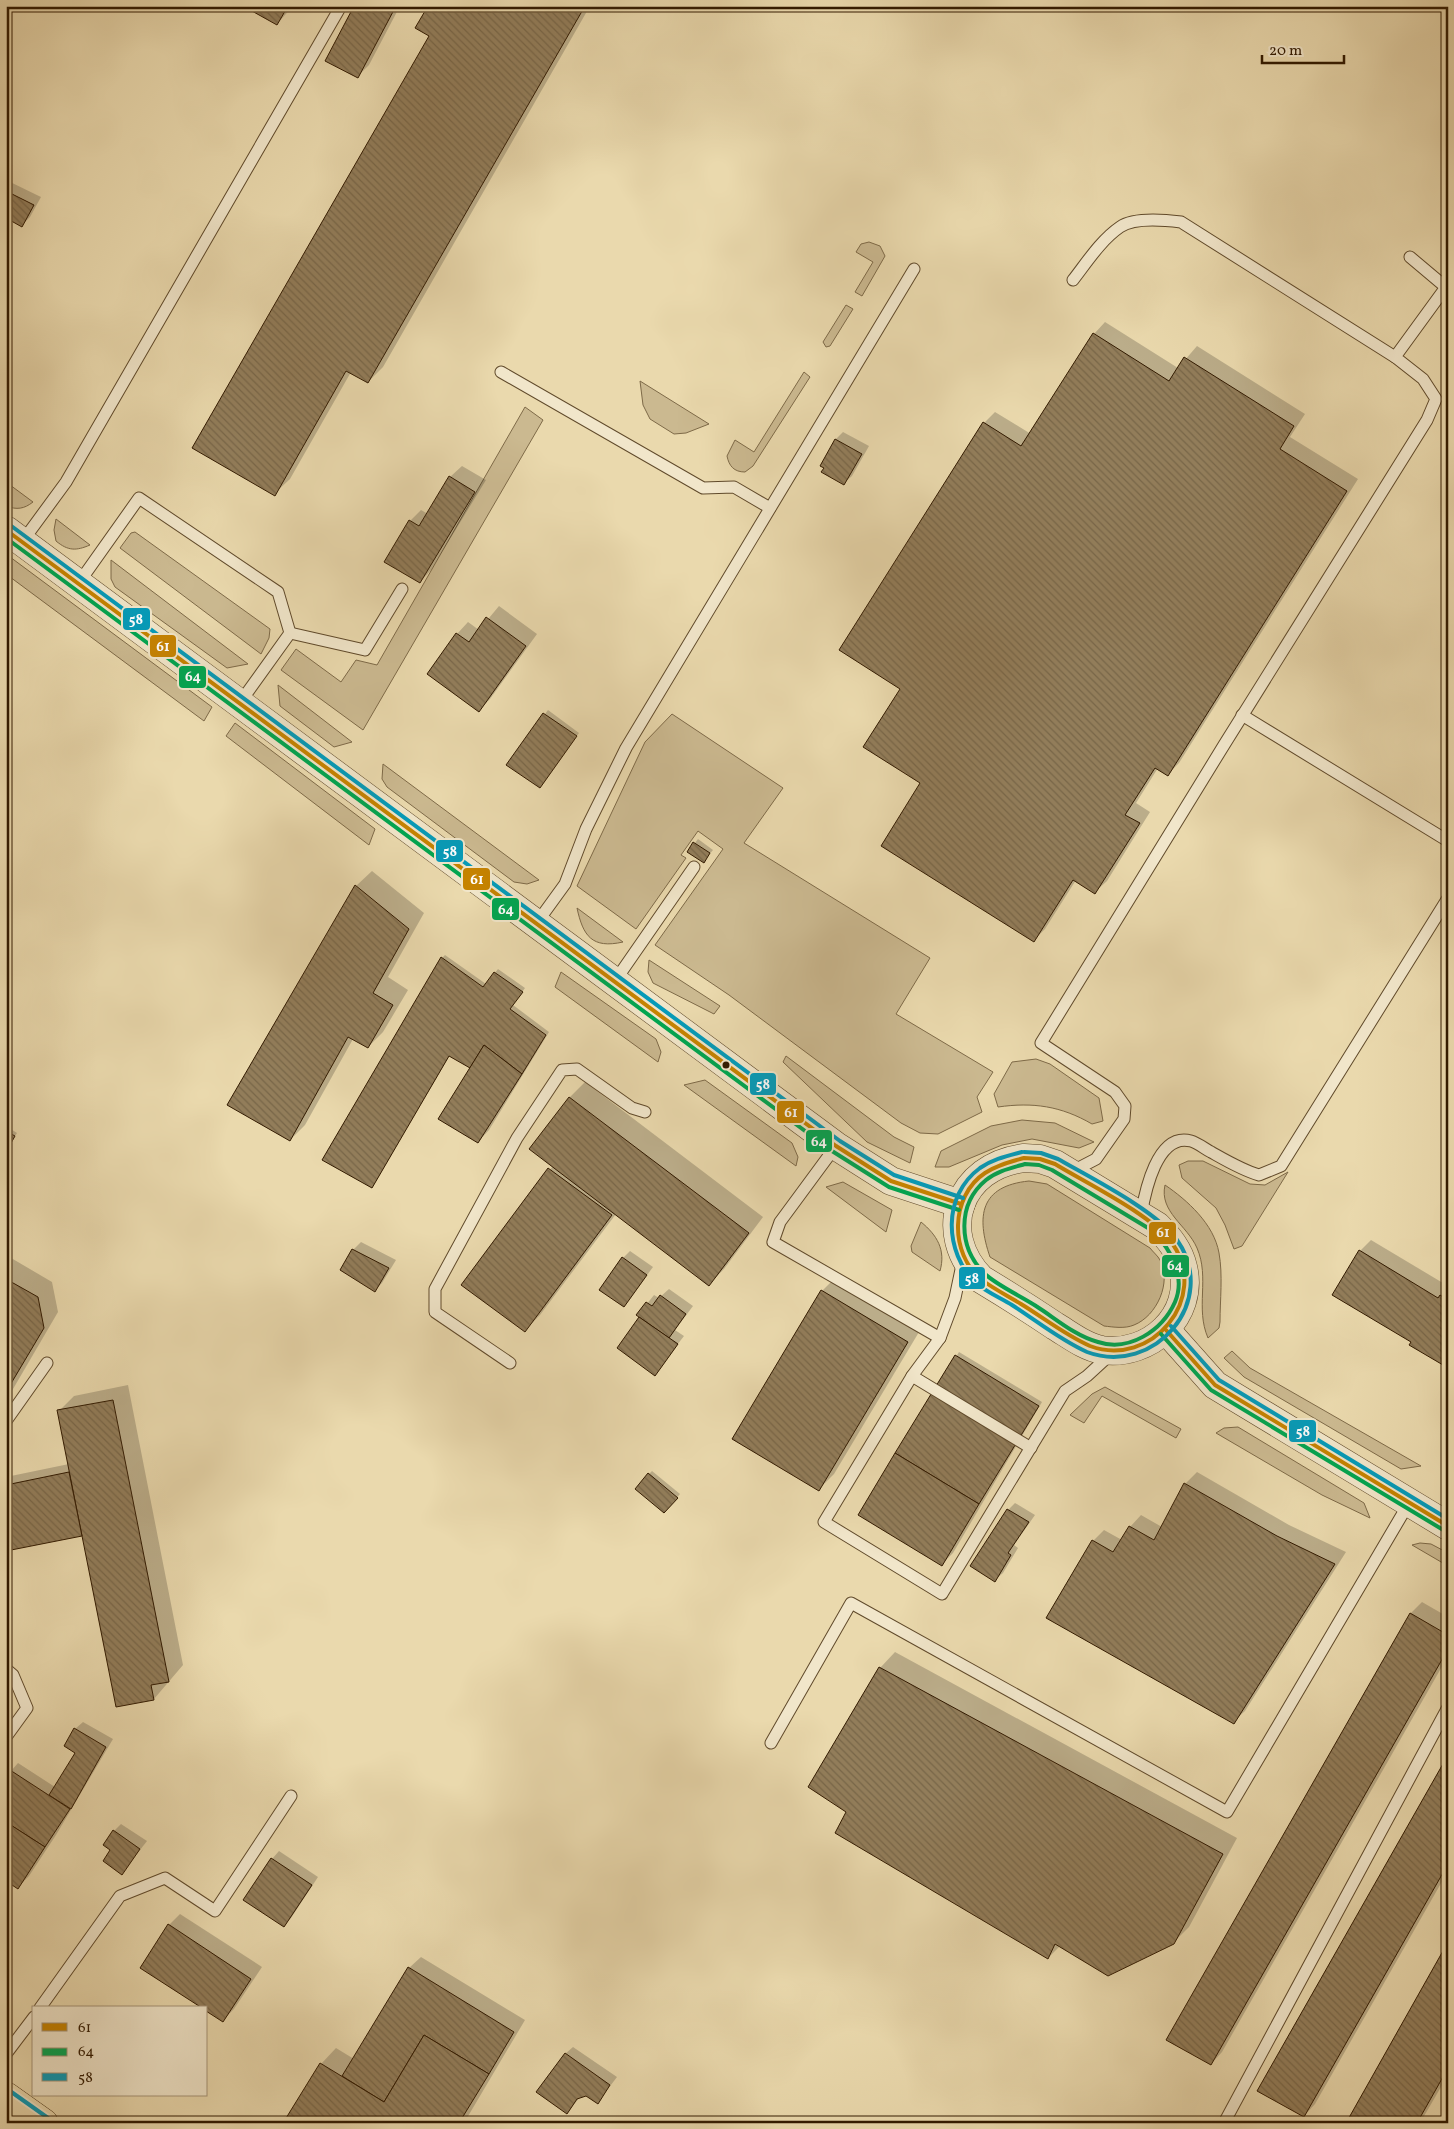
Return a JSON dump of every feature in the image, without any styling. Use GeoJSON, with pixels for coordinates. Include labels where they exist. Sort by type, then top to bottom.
{"type":"FeatureCollection","features":[{"type":"Feature","properties":{"kind":"main road"},"geometry":{"type":"LineString","coordinates":[[6,2096],[44,2123]]}},
{"type":"Feature","properties":{"kind":"street"},"geometry":{"type":"LineString","coordinates":[[14,536],[836,1146],[891,1181],[961,1204]]}},
{"type":"Feature","properties":{"kind":"street"},"geometry":{"type":"LineString","coordinates":[[1040,1159],[1055,1164],[1070,1173],[1157,1226],[1169,1238],[1178,1252],[1185,1284],[1182,1301],[1176,1316],[1166,1330],[1142,1346],[1114,1351],[1086,1345],[981,1279],[964,1257],[957,1229],[961,1204],[969,1187],[980,1175],[993,1166],[1008,1160],[1040,1159]]}},
{"type":"Feature","properties":{"kind":"street"},"geometry":{"type":"LineString","coordinates":[[1166,1330],[1215,1385],[1448,1526]]}},
{"type":"Feature","properties":{"kind":"lane"},"geometry":{"type":"LineString","coordinates":[[14,536],[66,482],[341,6]]}},
{"type":"Feature","properties":{"kind":"lane"},"geometry":{"type":"LineString","coordinates":[[1070,1173],[1096,1159],[1124,1119],[1125,1106],[1115,1092],[1041,1043],[1242,715],[1427,420],[1436,399],[1423,378],[1394,357],[1181,222],[1153,219],[1121,226],[1093,254],[1073,280]]}},
{"type":"Feature","properties":{"kind":"lane"},"geometry":{"type":"LineString","coordinates":[[1394,357],[1447,288],[1410,257]]}},
{"type":"Feature","properties":{"kind":"lane"},"geometry":{"type":"LineString","coordinates":[[536,924],[565,884],[586,829],[626,748],[914,269]]}},
{"type":"Feature","properties":{"kind":"lane"},"geometry":{"type":"LineString","coordinates":[[500,372],[702,488],[734,486],[770,508]]}},
{"type":"Feature","properties":{"kind":"lane"},"geometry":{"type":"LineString","coordinates":[[78,584],[139,498],[278,592],[290,632]]}},
{"type":"Feature","properties":{"kind":"lane"},"geometry":{"type":"LineString","coordinates":[[290,632],[365,650],[402,589]]}},
{"type":"Feature","properties":{"kind":"lane"},"geometry":{"type":"LineString","coordinates":[[239,704],[290,632]]}},
{"type":"Feature","properties":{"kind":"lane"},"geometry":{"type":"LineString","coordinates":[[1242,715],[1448,841]]}},
{"type":"Feature","properties":{"kind":"lane"},"geometry":{"type":"LineString","coordinates":[[614,981],[694,867]]}},
{"type":"Feature","properties":{"kind":"lane"},"geometry":{"type":"LineString","coordinates":[[1141,1216],[1144,1191],[1156,1162],[1166,1147],[1179,1140],[1191,1141],[1242,1170],[1259,1175],[1281,1166],[1448,898]]}},
{"type":"Feature","properties":{"kind":"lane"},"geometry":{"type":"LineString","coordinates":[[510,1363],[435,1312],[435,1289],[517,1138],[562,1070],[576,1069],[632,1108],[645,1112]]}},
{"type":"Feature","properties":{"kind":"lane"},"geometry":{"type":"LineString","coordinates":[[836,1146],[780,1222],[773,1242],[940,1338]]}},
{"type":"Feature","properties":{"kind":"lane"},"geometry":{"type":"LineString","coordinates":[[964,1257],[955,1298],[940,1338],[912,1376],[824,1522],[942,1594],[1065,1391],[1088,1376],[1114,1351]]}},
{"type":"Feature","properties":{"kind":"lane"},"geometry":{"type":"LineString","coordinates":[[6,1421],[47,1363]]}},
{"type":"Feature","properties":{"kind":"lane"},"geometry":{"type":"LineString","coordinates":[[912,1376],[1031,1448]]}},
{"type":"Feature","properties":{"kind":"lane"},"geometry":{"type":"LineString","coordinates":[[771,1743],[850,1603],[1227,1812],[1409,1503]]}},
{"type":"Feature","properties":{"kind":"lane"},"geometry":{"type":"LineString","coordinates":[[6,1669],[13,1674],[27,1708],[6,1738]]}},
{"type":"Feature","properties":{"kind":"lane"},"geometry":{"type":"LineString","coordinates":[[1224,2123],[1448,1707]]}},
{"type":"Feature","properties":{"kind":"lane"},"geometry":{"type":"LineString","coordinates":[[41,2006],[120,1896],[165,1878],[215,1911],[291,1796]]}},
{"type":"Feature","properties":{"kind":"lane"},"geometry":{"type":"LineString","coordinates":[[6,2054],[32,2020]]}},
{"type":"Feature","properties":{"kind":"shaded area"},"geometry":{"type":"Polygon","coordinates":[[[869,242],[880,246],[885,256],[862,296],[855,292],[873,262],[856,252],[861,244],[869,242]]]}},
{"type":"Feature","properties":{"kind":"shaded area"},"geometry":{"type":"Polygon","coordinates":[[[846,305],[853,309],[830,346],[826,347],[823,342],[846,305]]]}},
{"type":"Feature","properties":{"kind":"shaded area"},"geometry":{"type":"Polygon","coordinates":[[[804,372],[810,377],[753,466],[745,472],[735,470],[729,463],[727,456],[735,440],[754,452],[804,372]]]}},
{"type":"Feature","properties":{"kind":"shaded area"},"geometry":{"type":"Polygon","coordinates":[[[640,381],[709,424],[686,433],[674,434],[650,419],[643,405],[640,381]]]}},
{"type":"Feature","properties":{"kind":"shaded area"},"geometry":{"type":"Polygon","coordinates":[[[525,407],[543,420],[363,730],[281,670],[296,649],[341,682],[356,660],[377,665],[525,407]]]}},
{"type":"Feature","properties":{"kind":"shaded area"},"geometry":{"type":"Polygon","coordinates":[[[6,482],[33,502],[20,508],[6,506],[6,482]]]}},
{"type":"Feature","properties":{"kind":"shaded area"},"geometry":{"type":"Polygon","coordinates":[[[56,519],[90,545],[72,549],[64,547],[56,541],[54,530],[56,519]]]}},
{"type":"Feature","properties":{"kind":"shaded area"},"geometry":{"type":"Polygon","coordinates":[[[135,532],[270,629],[269,638],[261,654],[120,548],[131,533],[135,532]]]}},
{"type":"Feature","properties":{"kind":"shaded area"},"geometry":{"type":"Polygon","coordinates":[[[6,554],[212,707],[204,721],[6,574],[6,554]]]}},
{"type":"Feature","properties":{"kind":"shaded area"},"geometry":{"type":"Polygon","coordinates":[[[111,560],[248,664],[227,668],[115,587],[111,579],[111,560]]]}},
{"type":"Feature","properties":{"kind":"shaded area"},"geometry":{"type":"Polygon","coordinates":[[[278,685],[352,742],[334,747],[280,706],[278,685]]]}},
{"type":"Feature","properties":{"kind":"shaded area"},"geometry":{"type":"Polygon","coordinates":[[[672,714],[783,788],[744,843],[930,958],[896,1014],[993,1072],[977,1097],[982,1112],[938,1134],[920,1133],[901,1123],[729,995],[655,945],[723,849],[698,831],[681,855],[686,858],[636,929],[577,886],[645,742],[672,714]]]}},
{"type":"Feature","properties":{"kind":"shaded area"},"geometry":{"type":"Polygon","coordinates":[[[235,723],[375,829],[369,845],[226,736],[235,723]]]}},
{"type":"Feature","properties":{"kind":"shaded area"},"geometry":{"type":"Polygon","coordinates":[[[383,764],[539,880],[527,884],[514,882],[387,787],[382,779],[383,764]]]}},
{"type":"Feature","properties":{"kind":"shaded area"},"geometry":{"type":"Polygon","coordinates":[[[577,908],[623,942],[604,944],[596,942],[586,933],[582,926],[577,908]]]}},
{"type":"Feature","properties":{"kind":"shaded area"},"geometry":{"type":"Polygon","coordinates":[[[649,960],[720,1006],[714,1014],[653,983],[648,972],[649,960]]]}},
{"type":"Feature","properties":{"kind":"shaded area"},"geometry":{"type":"Polygon","coordinates":[[[561,972],[656,1039],[661,1052],[658,1062],[555,987],[561,972]]]}},
{"type":"Feature","properties":{"kind":"shaded area"},"geometry":{"type":"Polygon","coordinates":[[[786,1056],[894,1137],[914,1147],[910,1163],[867,1142],[783,1062],[786,1056]]]}},
{"type":"Feature","properties":{"kind":"shaded area"},"geometry":{"type":"Polygon","coordinates":[[[1036,1059],[1050,1064],[1099,1098],[1103,1121],[1092,1124],[1058,1109],[1035,1105],[998,1107],[994,1094],[1012,1062],[1036,1059]]]}},
{"type":"Feature","properties":{"kind":"shaded area"},"geometry":{"type":"Polygon","coordinates":[[[705,1080],[792,1143],[798,1157],[796,1166],[684,1085],[705,1080]]]}},
{"type":"Feature","properties":{"kind":"shaded area"},"geometry":{"type":"Polygon","coordinates":[[[1022,1120],[1055,1123],[1094,1142],[1079,1148],[1032,1139],[1002,1145],[949,1167],[935,1167],[941,1151],[991,1126],[1022,1120]]]}},
{"type":"Feature","properties":{"kind":"shaded area"},"geometry":{"type":"Polygon","coordinates":[[[1188,1161],[1203,1161],[1250,1184],[1265,1185],[1288,1172],[1242,1246],[1234,1249],[1216,1208],[1182,1178],[1179,1165],[1188,1161]]]}},
{"type":"Feature","properties":{"kind":"shaded area"},"geometry":{"type":"Polygon","coordinates":[[[1029,1181],[1047,1184],[1150,1248],[1158,1257],[1163,1269],[1163,1288],[1155,1306],[1142,1321],[1127,1327],[1104,1326],[990,1257],[983,1229],[983,1216],[991,1196],[1000,1189],[1029,1181]]]}},
{"type":"Feature","properties":{"kind":"shaded area"},"geometry":{"type":"Polygon","coordinates":[[[843,1182],[892,1210],[886,1232],[826,1187],[843,1182]]]}},
{"type":"Feature","properties":{"kind":"shaded area"},"geometry":{"type":"Polygon","coordinates":[[[1165,1185],[1190,1205],[1206,1223],[1216,1242],[1221,1270],[1220,1322],[1219,1328],[1208,1338],[1203,1316],[1201,1259],[1193,1240],[1175,1218],[1166,1203],[1164,1195],[1165,1185]]]}},
{"type":"Feature","properties":{"kind":"shaded area"},"geometry":{"type":"Polygon","coordinates":[[[921,1222],[932,1232],[939,1244],[942,1256],[940,1271],[912,1252],[911,1246],[921,1222]]]}},
{"type":"Feature","properties":{"kind":"shaded area"},"geometry":{"type":"Polygon","coordinates":[[[1232,1351],[1250,1368],[1421,1466],[1401,1469],[1244,1377],[1224,1358],[1232,1351]]]}},
{"type":"Feature","properties":{"kind":"shaded area"},"geometry":{"type":"Polygon","coordinates":[[[1105,1387],[1181,1429],[1176,1438],[1102,1396],[1084,1423],[1070,1415],[1092,1394],[1105,1387]]]}},
{"type":"Feature","properties":{"kind":"shaded area"},"geometry":{"type":"Polygon","coordinates":[[[1238,1427],[1364,1503],[1370,1518],[1322,1495],[1216,1433],[1224,1428],[1238,1427]]]}},
{"type":"Feature","properties":{"kind":"shaded area"},"geometry":{"type":"Polygon","coordinates":[[[1420,1543],[1431,1544],[1448,1553],[1448,1566],[1412,1545],[1420,1543]]]}},
{"type":"Feature","properties":{"kind":"building"},"geometry":{"type":"Polygon","coordinates":[[[243,6],[288,6],[277,25],[243,6]]]}},
{"type":"Feature","properties":{"kind":"building"},"geometry":{"type":"Polygon","coordinates":[[[354,6],[396,6],[358,78],[325,61],[354,6]]]}},
{"type":"Feature","properties":{"kind":"building"},"geometry":{"type":"Polygon","coordinates":[[[428,6],[585,6],[368,383],[346,371],[275,496],[192,448],[429,36],[415,28],[428,6]]]}},
{"type":"Feature","properties":{"kind":"building"},"geometry":{"type":"Polygon","coordinates":[[[6,191],[34,205],[22,227],[6,218],[6,191]]]}},
{"type":"Feature","properties":{"kind":"building"},"geometry":{"type":"Polygon","coordinates":[[[1093,333],[1169,381],[1184,357],[1294,426],[1280,449],[1347,491],[1168,776],[1155,768],[1125,815],[1140,823],[1095,894],[1073,880],[1034,942],[881,846],[920,783],[863,747],[900,689],[839,650],[983,422],[1021,446],[1093,333]]]}},
{"type":"Feature","properties":{"kind":"building"},"geometry":{"type":"Polygon","coordinates":[[[835,439],[862,454],[844,485],[821,472],[824,468],[820,466],[835,439]]]}},
{"type":"Feature","properties":{"kind":"building"},"geometry":{"type":"Polygon","coordinates":[[[449,476],[475,492],[420,583],[384,562],[409,520],[419,526],[449,476]]]}},
{"type":"Feature","properties":{"kind":"building"},"geometry":{"type":"Polygon","coordinates":[[[486,617],[526,646],[479,712],[427,674],[456,633],[469,642],[486,617]]]}},
{"type":"Feature","properties":{"kind":"building"},"geometry":{"type":"Polygon","coordinates":[[[543,713],[577,736],[540,788],[506,765],[543,713]]]}},
{"type":"Feature","properties":{"kind":"building"},"geometry":{"type":"Polygon","coordinates":[[[693,842],[710,853],[704,863],[687,852],[693,842]]]}},
{"type":"Feature","properties":{"kind":"building"},"geometry":{"type":"Polygon","coordinates":[[[355,885],[409,929],[373,993],[393,1005],[368,1048],[348,1037],[290,1141],[227,1105],[355,885]]]}},
{"type":"Feature","properties":{"kind":"building"},"geometry":{"type":"Polygon","coordinates":[[[441,957],[483,987],[494,972],[523,992],[510,1009],[546,1035],[522,1074],[484,1045],[470,1068],[449,1056],[372,1188],[322,1160],[441,957]]]}},
{"type":"Feature","properties":{"kind":"building"},"geometry":{"type":"Polygon","coordinates":[[[484,1045],[522,1074],[478,1143],[438,1119],[484,1045]]]}},
{"type":"Feature","properties":{"kind":"building"},"geometry":{"type":"Polygon","coordinates":[[[569,1097],[749,1233],[709,1286],[529,1149],[569,1097]]]}},
{"type":"Feature","properties":{"kind":"building"},"geometry":{"type":"Polygon","coordinates":[[[6,1131],[15,1136],[6,1152],[6,1131]]]}},
{"type":"Feature","properties":{"kind":"building"},"geometry":{"type":"Polygon","coordinates":[[[548,1168],[612,1215],[525,1332],[461,1285],[548,1168]]]}},
{"type":"Feature","properties":{"kind":"building"},"geometry":{"type":"Polygon","coordinates":[[[352,1249],[389,1268],[375,1292],[340,1270],[352,1249]]]}},
{"type":"Feature","properties":{"kind":"building"},"geometry":{"type":"Polygon","coordinates":[[[1359,1250],[1438,1298],[1440,1295],[1448,1300],[1448,1357],[1443,1365],[1409,1345],[1411,1342],[1332,1295],[1359,1250]]]}},
{"type":"Feature","properties":{"kind":"building"},"geometry":{"type":"Polygon","coordinates":[[[622,1257],[647,1275],[624,1307],[599,1290],[622,1257]]]}},
{"type":"Feature","properties":{"kind":"building"},"geometry":{"type":"Polygon","coordinates":[[[6,1279],[38,1297],[44,1328],[6,1392],[6,1279]]]}},
{"type":"Feature","properties":{"kind":"building"},"geometry":{"type":"Polygon","coordinates":[[[821,1290],[908,1342],[819,1491],[732,1439],[821,1290]]]}},
{"type":"Feature","properties":{"kind":"building"},"geometry":{"type":"Polygon","coordinates":[[[660,1295],[686,1314],[669,1338],[636,1315],[646,1302],[652,1306],[660,1295]]]}},
{"type":"Feature","properties":{"kind":"building"},"geometry":{"type":"Polygon","coordinates":[[[639,1317],[678,1344],[655,1376],[617,1348],[639,1317]]]}},
{"type":"Feature","properties":{"kind":"building"},"geometry":{"type":"Polygon","coordinates":[[[955,1355],[1039,1406],[979,1504],[895,1453],[955,1355]]]}},
{"type":"Feature","properties":{"kind":"building"},"geometry":{"type":"Polygon","coordinates":[[[113,1400],[169,1682],[151,1685],[154,1700],[116,1707],[57,1410],[113,1400]]]}},
{"type":"Feature","properties":{"kind":"building"},"geometry":{"type":"Polygon","coordinates":[[[895,1453],[979,1504],[942,1566],[858,1515],[895,1453]]]}},
{"type":"Feature","properties":{"kind":"building"},"geometry":{"type":"Polygon","coordinates":[[[69,1472],[82,1536],[6,1551],[6,1485],[69,1472]]]}},
{"type":"Feature","properties":{"kind":"building"},"geometry":{"type":"Polygon","coordinates":[[[648,1473],[678,1498],[664,1513],[635,1489],[648,1473]]]}},
{"type":"Feature","properties":{"kind":"building"},"geometry":{"type":"Polygon","coordinates":[[[1184,1483],[1277,1536],[1335,1564],[1234,1724],[1046,1618],[1092,1540],[1113,1552],[1129,1526],[1154,1540],[1184,1483]]]}},
{"type":"Feature","properties":{"kind":"building"},"geometry":{"type":"Polygon","coordinates":[[[1007,1509],[1029,1522],[1008,1553],[1011,1555],[995,1582],[970,1566],[1007,1509]]]}},
{"type":"Feature","properties":{"kind":"building"},"geometry":{"type":"Polygon","coordinates":[[[1410,1613],[1448,1635],[1448,1649],[1211,2065],[1166,2040],[1410,1613]]]}},
{"type":"Feature","properties":{"kind":"building"},"geometry":{"type":"Polygon","coordinates":[[[879,1667],[1223,1854],[1174,1944],[1108,1976],[1055,1944],[1048,1959],[835,1833],[846,1812],[808,1787],[879,1667]]]}},
{"type":"Feature","properties":{"kind":"building"},"geometry":{"type":"Polygon","coordinates":[[[74,1728],[106,1747],[71,1809],[49,1795],[75,1753],[64,1746],[74,1728]]]}},
{"type":"Feature","properties":{"kind":"building"},"geometry":{"type":"Polygon","coordinates":[[[1448,1755],[1448,1864],[1304,2117],[1257,2091],[1448,1755]]]}},
{"type":"Feature","properties":{"kind":"building"},"geometry":{"type":"Polygon","coordinates":[[[10,1770],[70,1809],[45,1847],[6,1822],[6,1776],[10,1770]]]}},
{"type":"Feature","properties":{"kind":"building"},"geometry":{"type":"Polygon","coordinates":[[[6,1822],[45,1847],[18,1889],[6,1881],[6,1822]]]}},
{"type":"Feature","properties":{"kind":"building"},"geometry":{"type":"Polygon","coordinates":[[[113,1830],[140,1849],[122,1875],[103,1861],[110,1850],[103,1845],[113,1830]]]}},
{"type":"Feature","properties":{"kind":"building"},"geometry":{"type":"Polygon","coordinates":[[[271,1858],[312,1885],[284,1927],[243,1900],[271,1858]]]}},
{"type":"Feature","properties":{"kind":"building"},"geometry":{"type":"Polygon","coordinates":[[[168,1924],[251,1979],[223,2022],[208,2012],[208,2006],[199,2006],[140,1968],[168,1924]]]}},
{"type":"Feature","properties":{"kind":"building"},"geometry":{"type":"Polygon","coordinates":[[[1448,1942],[1448,2068],[1417,2123],[1346,2123],[1448,1942]]]}},
{"type":"Feature","properties":{"kind":"building"},"geometry":{"type":"Polygon","coordinates":[[[408,1967],[514,2032],[489,2074],[424,2035],[384,2102],[342,2076],[408,1967]]]}},
{"type":"Feature","properties":{"kind":"building"},"geometry":{"type":"Polygon","coordinates":[[[424,2035],[489,2074],[459,2123],[283,2123],[320,2063],[384,2102],[424,2035]]]}},
{"type":"Feature","properties":{"kind":"building"},"geometry":{"type":"Polygon","coordinates":[[[565,2053],[610,2085],[598,2104],[586,2096],[577,2099],[567,2114],[536,2092],[565,2053]]]}},
{"type":"Feature","properties":{"kind":"transit line","name":"58"},"geometry":{"type":"LineString","coordinates":[[10,525],[840,1141],[894,1175],[963,1198]]}},
{"type":"Feature","properties":{"kind":"transit line","name":"61"},"geometry":{"type":"LineString","coordinates":[[6,530],[836,1146],[891,1181],[961,1204]]}},
{"type":"Feature","properties":{"kind":"transit line","name":"64"},"geometry":{"type":"LineString","coordinates":[[6,538],[832,1151],[889,1187],[959,1210]]}},
{"type":"Feature","properties":{"kind":"transit line","name":"58"},"geometry":{"type":"LineString","coordinates":[[1022,1152],[995,1160],[980,1168],[959,1193],[952,1224],[953,1240],[965,1270],[984,1289],[1012,1305],[1067,1342],[1087,1352],[1112,1357],[1135,1354],[1156,1344],[1173,1328],[1185,1309],[1190,1287],[1188,1263],[1177,1240],[1155,1218],[1105,1185],[1058,1159],[1041,1153],[1024,1152]]}},
{"type":"Feature","properties":{"kind":"transit line","name":"61"},"geometry":{"type":"LineString","coordinates":[[1024,1158],[1040,1159],[1055,1164],[1134,1211],[1163,1232],[1172,1243],[1182,1264],[1184,1286],[1179,1306],[1168,1324],[1153,1338],[1134,1347],[1113,1350],[1090,1346],[1063,1332],[991,1286],[971,1269],[959,1241],[958,1225],[960,1210],[965,1196],[973,1183],[985,1173],[999,1166],[1024,1158]]}},
{"type":"Feature","properties":{"kind":"transit line","name":"64"},"geometry":{"type":"LineString","coordinates":[[1025,1164],[1039,1165],[1052,1170],[1153,1231],[1160,1238],[1175,1264],[1179,1283],[1175,1302],[1162,1322],[1153,1330],[1143,1337],[1121,1344],[1110,1344],[1090,1339],[1073,1331],[995,1282],[975,1263],[969,1251],[964,1226],[970,1201],[977,1190],[990,1177],[1004,1170],[1025,1164]]}},
{"type":"Feature","properties":{"kind":"transit line","name":"58"},"geometry":{"type":"LineString","coordinates":[[1171,1326],[1219,1380],[1448,1519]]}},
{"type":"Feature","properties":{"kind":"transit line","name":"61"},"geometry":{"type":"LineString","coordinates":[[1166,1330],[1215,1385],[1448,1526]]}},
{"type":"Feature","properties":{"kind":"transit line","name":"64"},"geometry":{"type":"LineString","coordinates":[[1161,1334],[1211,1390],[1445,1531]]}},
{"type":"Feature","properties":{"kind":"transit line","name":"58"},"geometry":{"type":"LineString","coordinates":[[10,2091],[48,2118]]}}]}
